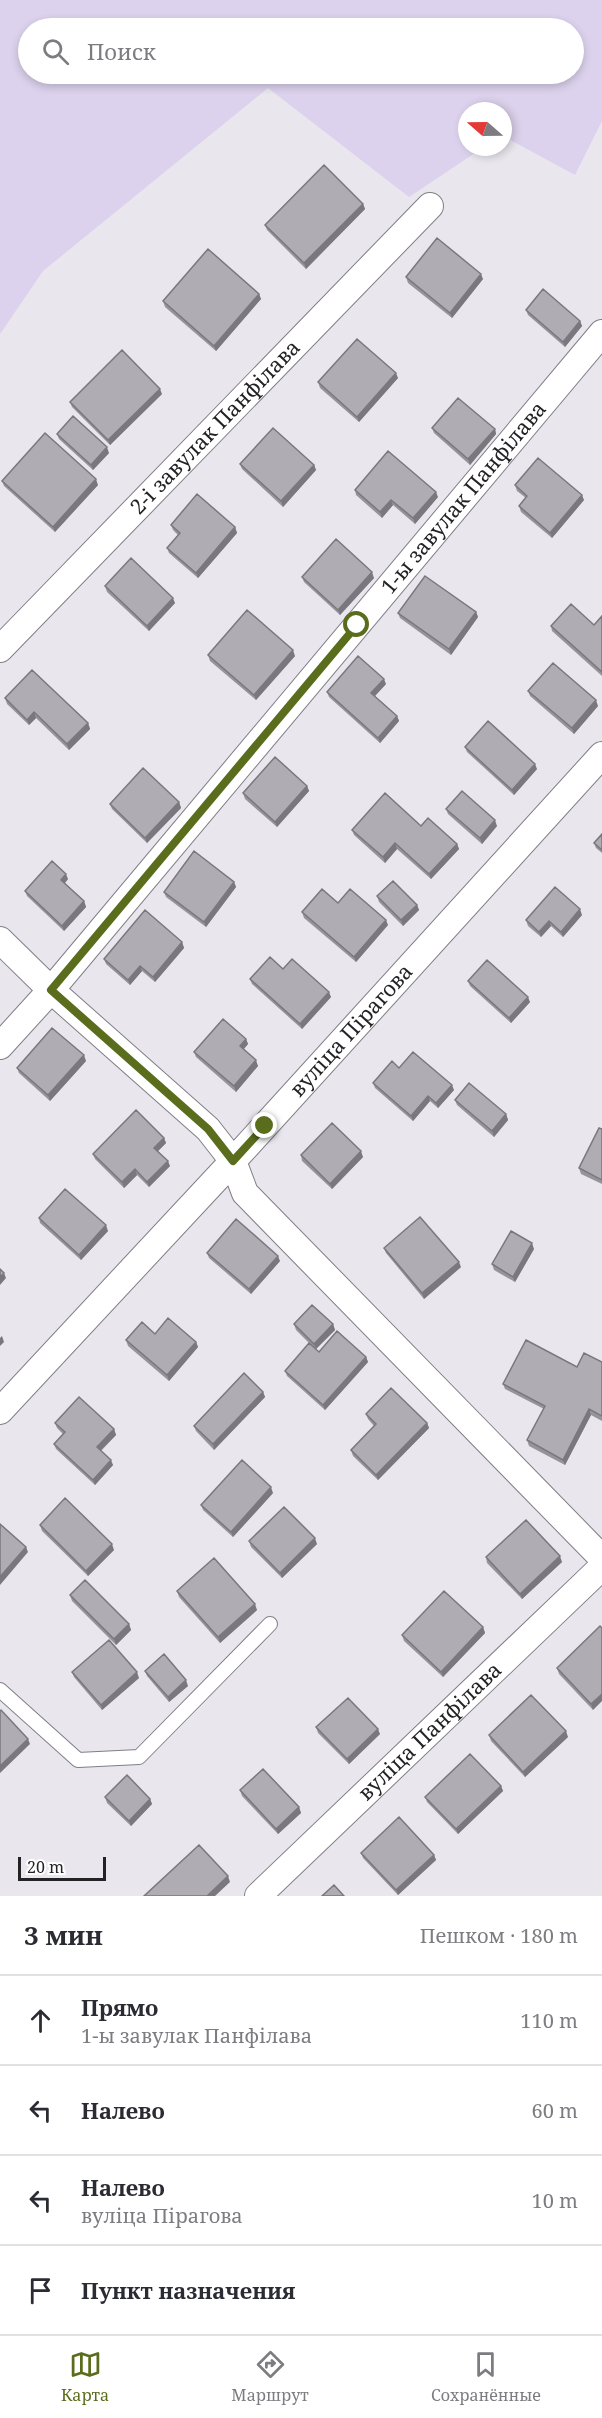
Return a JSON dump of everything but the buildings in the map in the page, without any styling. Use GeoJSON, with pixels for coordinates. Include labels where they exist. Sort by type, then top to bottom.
{"type":"FeatureCollection","features":[{"type":"Feature","properties":{"kind":"street","name":"2-і завулак Панфілава"},"geometry":{"type":"LineString","coordinates":[[0,649],[430,206]]}},
{"type":"Feature","properties":{"kind":"street","name":"1-ы завулак Панфілава"},"geometry":{"type":"LineString","coordinates":[[0,1046],[51,990],[602,333]]}},
{"type":"Feature","properties":{"kind":"street","name":"вуліца Пірагова"},"geometry":{"type":"LineString","coordinates":[[0,1411],[233,1161],[602,755]]}},
{"type":"Feature","properties":{"kind":"street"},"geometry":{"type":"LineString","coordinates":[[0,940],[51,990],[208,1129],[233,1161],[245,1193],[602,1558]]}},
{"type":"Feature","properties":{"kind":"street","name":"вуліца Панфілава"},"geometry":{"type":"LineString","coordinates":[[258,1896],[602,1567]]}},
{"type":"Feature","properties":{"kind":"lane"},"geometry":{"type":"LineString","coordinates":[[0,1690],[78,1760],[138,1757],[270,1624]]}},
{"type":"Feature","properties":{"kind":"shaded area"},"geometry":{"type":"Polygon","coordinates":[[[0,0],[602,0],[602,121],[575,175],[512,141],[512,102],[458,102],[458,156],[470,156],[409,197],[268,88],[43,271],[0,334],[0,0]]]}},
{"type":"Feature","properties":{"kind":"route"},"geometry":{"type":"LineString","coordinates":[[265,1126],[233,1161],[208,1129],[51,990],[357,625]]}}]}
